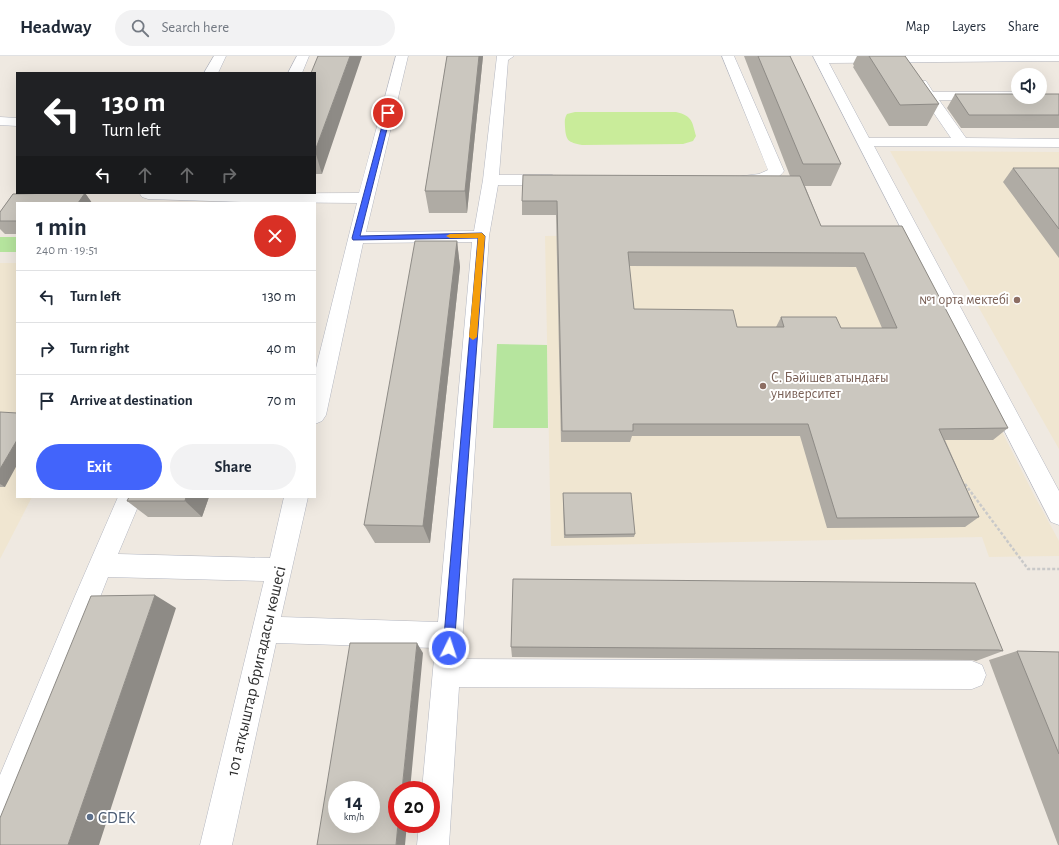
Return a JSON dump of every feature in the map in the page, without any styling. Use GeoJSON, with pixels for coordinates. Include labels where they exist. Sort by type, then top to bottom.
{"type":"FeatureCollection","features":[{"type":"Feature","properties":{"kind":"street"},"geometry":{"type":"LineString","coordinates":[[212,72],[220,56]]}},
{"type":"Feature","properties":{"kind":"street"},"geometry":{"type":"LineString","coordinates":[[295,72],[303,56]]}},
{"type":"Feature","properties":{"kind":"street"},"geometry":{"type":"LineString","coordinates":[[316,411],[356,238],[402,56]]}},
{"type":"Feature","properties":{"kind":"street"},"geometry":{"type":"LineString","coordinates":[[433,845],[482,236],[491,180],[502,58],[508,56]]}},
{"type":"Feature","properties":{"kind":"street"},"geometry":{"type":"LineString","coordinates":[[728,56],[776,171],[769,177],[758,180],[730,180]]}},
{"type":"Feature","properties":{"kind":"street"},"geometry":{"type":"LineString","coordinates":[[1059,57],[820,57],[1059,514]]}},
{"type":"Feature","properties":{"kind":"street"},"geometry":{"type":"LineString","coordinates":[[903,57],[961,142]]}},
{"type":"Feature","properties":{"kind":"street"},"geometry":{"type":"LineString","coordinates":[[929,96],[1011,96]]}},
{"type":"Feature","properties":{"kind":"street"},"geometry":{"type":"LineString","coordinates":[[0,121],[16,122]]}},
{"type":"Feature","properties":{"kind":"street"},"geometry":{"type":"LineString","coordinates":[[864,142],[1059,143]]}},
{"type":"Feature","properties":{"kind":"street"},"geometry":{"type":"LineString","coordinates":[[491,180],[570,180]]}},
{"type":"Feature","properties":{"kind":"street"},"geometry":{"type":"LineString","coordinates":[[148,194],[250,198],[366,198]]}},
{"type":"Feature","properties":{"kind":"street"},"geometry":{"type":"LineString","coordinates":[[356,238],[482,236]]}},
{"type":"Feature","properties":{"kind":"street"},"geometry":{"type":"LineString","coordinates":[[0,812],[130,498]]}},
{"type":"Feature","properties":{"kind":"street","name":"101 атқыштар бригадасы көшесі"},"geometry":{"type":"LineString","coordinates":[[216,845],[296,498]]}},
{"type":"Feature","properties":{"kind":"street"},"geometry":{"type":"LineString","coordinates":[[102,565],[279,570]]}},
{"type":"Feature","properties":{"kind":"street"},"geometry":{"type":"LineString","coordinates":[[266,630],[450,635]]}},
{"type":"Feature","properties":{"kind":"street"},"geometry":{"type":"LineString","coordinates":[[447,673],[972,675]]}},
{"type":"Feature","properties":{"kind":"path"},"geometry":{"type":"LineString","coordinates":[[965,484],[1028,568],[1059,568]]}},
{"type":"Feature","properties":{"kind":"shaded area","name":"№1 орта мектебі"},"geometry":{"type":"Polygon","coordinates":[[[890,151],[1059,152],[1059,449],[890,151]]]}},
{"type":"Feature","properties":{"kind":"shaded area","name":"С. Бәйішев атындағы университет"},"geometry":{"type":"Polygon","coordinates":[[[901,232],[1034,495],[1059,541],[1059,556],[989,557],[982,537],[551,546],[545,236],[901,232]]]}},
{"type":"Feature","properties":{"kind":"shaded area"},"geometry":{"type":"Polygon","coordinates":[[[0,263],[16,263],[16,498],[31,498],[0,559],[0,263]]]}},
{"type":"Feature","properties":{"kind":"green space"},"geometry":{"type":"Polygon","coordinates":[[[575,112],[676,112],[686,115],[691,120],[696,136],[693,141],[683,144],[582,145],[571,142],[566,135],[565,117],[567,114],[575,112]]]}},
{"type":"Feature","properties":{"kind":"green space"},"geometry":{"type":"Polygon","coordinates":[[[0,237],[16,237],[16,252],[0,252],[0,237]]]}},
{"type":"Feature","properties":{"kind":"green space"},"geometry":{"type":"Polygon","coordinates":[[[497,344],[547,345],[548,428],[493,428],[497,344]]]}},
{"type":"Feature","properties":{"kind":"building"},"geometry":{"type":"Polygon","coordinates":[[[318,56],[350,56],[316,148],[316,72],[311,72],[318,56]]]}},
{"type":"Feature","properties":{"kind":"building"},"geometry":{"type":"Polygon","coordinates":[[[447,56],[479,56],[465,191],[425,191],[447,56]]]}},
{"type":"Feature","properties":{"kind":"building"},"geometry":{"type":"Polygon","coordinates":[[[758,56],[790,56],[841,164],[803,164],[758,56]]]}},
{"type":"Feature","properties":{"kind":"building"},"geometry":{"type":"Polygon","coordinates":[[[869,56],[905,56],[939,104],[900,105],[869,56]]]}},
{"type":"Feature","properties":{"kind":"building"},"geometry":{"type":"Polygon","coordinates":[[[955,94],[1011,94],[1011,104],[1047,104],[1047,94],[1059,94],[1059,115],[969,115],[955,94]]]}},
{"type":"Feature","properties":{"kind":"building"},"geometry":{"type":"Polygon","coordinates":[[[1013,168],[1059,168],[1059,229],[1013,168]]]}},
{"type":"Feature","properties":{"kind":"building"},"geometry":{"type":"Polygon","coordinates":[[[523,175],[800,176],[821,226],[902,226],[1008,428],[939,429],[979,517],[837,518],[808,424],[633,424],[633,431],[562,431],[557,201],[522,201],[523,175]],[[628,252],[634,309],[733,310],[737,327],[784,327],[781,317],[836,317],[841,328],[897,328],[864,253],[628,252]]]}},
{"type":"Feature","properties":{"kind":"building"},"geometry":{"type":"Polygon","coordinates":[[[13,194],[84,194],[79,202],[16,202],[16,221],[0,221],[0,212],[13,194]]]}},
{"type":"Feature","properties":{"kind":"building"},"geometry":{"type":"Polygon","coordinates":[[[415,241],[457,241],[423,526],[364,525],[415,241]]]}},
{"type":"Feature","properties":{"kind":"building"},"geometry":{"type":"Polygon","coordinates":[[[0,412],[16,413],[16,442],[0,469],[0,412]]]}},
{"type":"Feature","properties":{"kind":"building"},"geometry":{"type":"Polygon","coordinates":[[[563,493],[631,493],[635,534],[565,535],[563,493]]]}},
{"type":"Feature","properties":{"kind":"building"},"geometry":{"type":"Polygon","coordinates":[[[128,498],[186,498],[185,501],[127,501],[128,498]]]}},
{"type":"Feature","properties":{"kind":"building"},"geometry":{"type":"Polygon","coordinates":[[[513,579],[975,583],[1003,651],[511,647],[513,579]]]}},
{"type":"Feature","properties":{"kind":"building"},"geometry":{"type":"Polygon","coordinates":[[[155,595],[68,845],[0,845],[0,818],[91,596],[155,595]]]}},
{"type":"Feature","properties":{"kind":"building"},"geometry":{"type":"Polygon","coordinates":[[[350,643],[417,643],[403,781],[388,781],[388,833],[397,833],[396,845],[317,845],[350,643]]]}},
{"type":"Feature","properties":{"kind":"building"},"geometry":{"type":"Polygon","coordinates":[[[1017,651],[1059,652],[1059,754],[1017,651]]]}},
{"type":"Feature","properties":{"kind":"slow traffic"},"geometry":{"type":"LineString","coordinates":[[450,236],[482,236],[473,337]]}},
{"type":"Feature","properties":{"kind":"place","name":"№1 орта мектебі"},"geometry":{"type":"Point","coordinates":[1017,300]}},
{"type":"Feature","properties":{"kind":"place","name":"С. Бәйішев атындағы университет"},"geometry":{"type":"Point","coordinates":[763,386]}},
{"type":"Feature","properties":{"kind":"place","name":"CDEK"},"geometry":{"type":"Point","coordinates":[90,817]}},
{"type":"Feature","properties":{"kind":"route"},"geometry":{"type":"LineString","coordinates":[[388,113],[356,238],[482,236],[449,648]]}}]}
